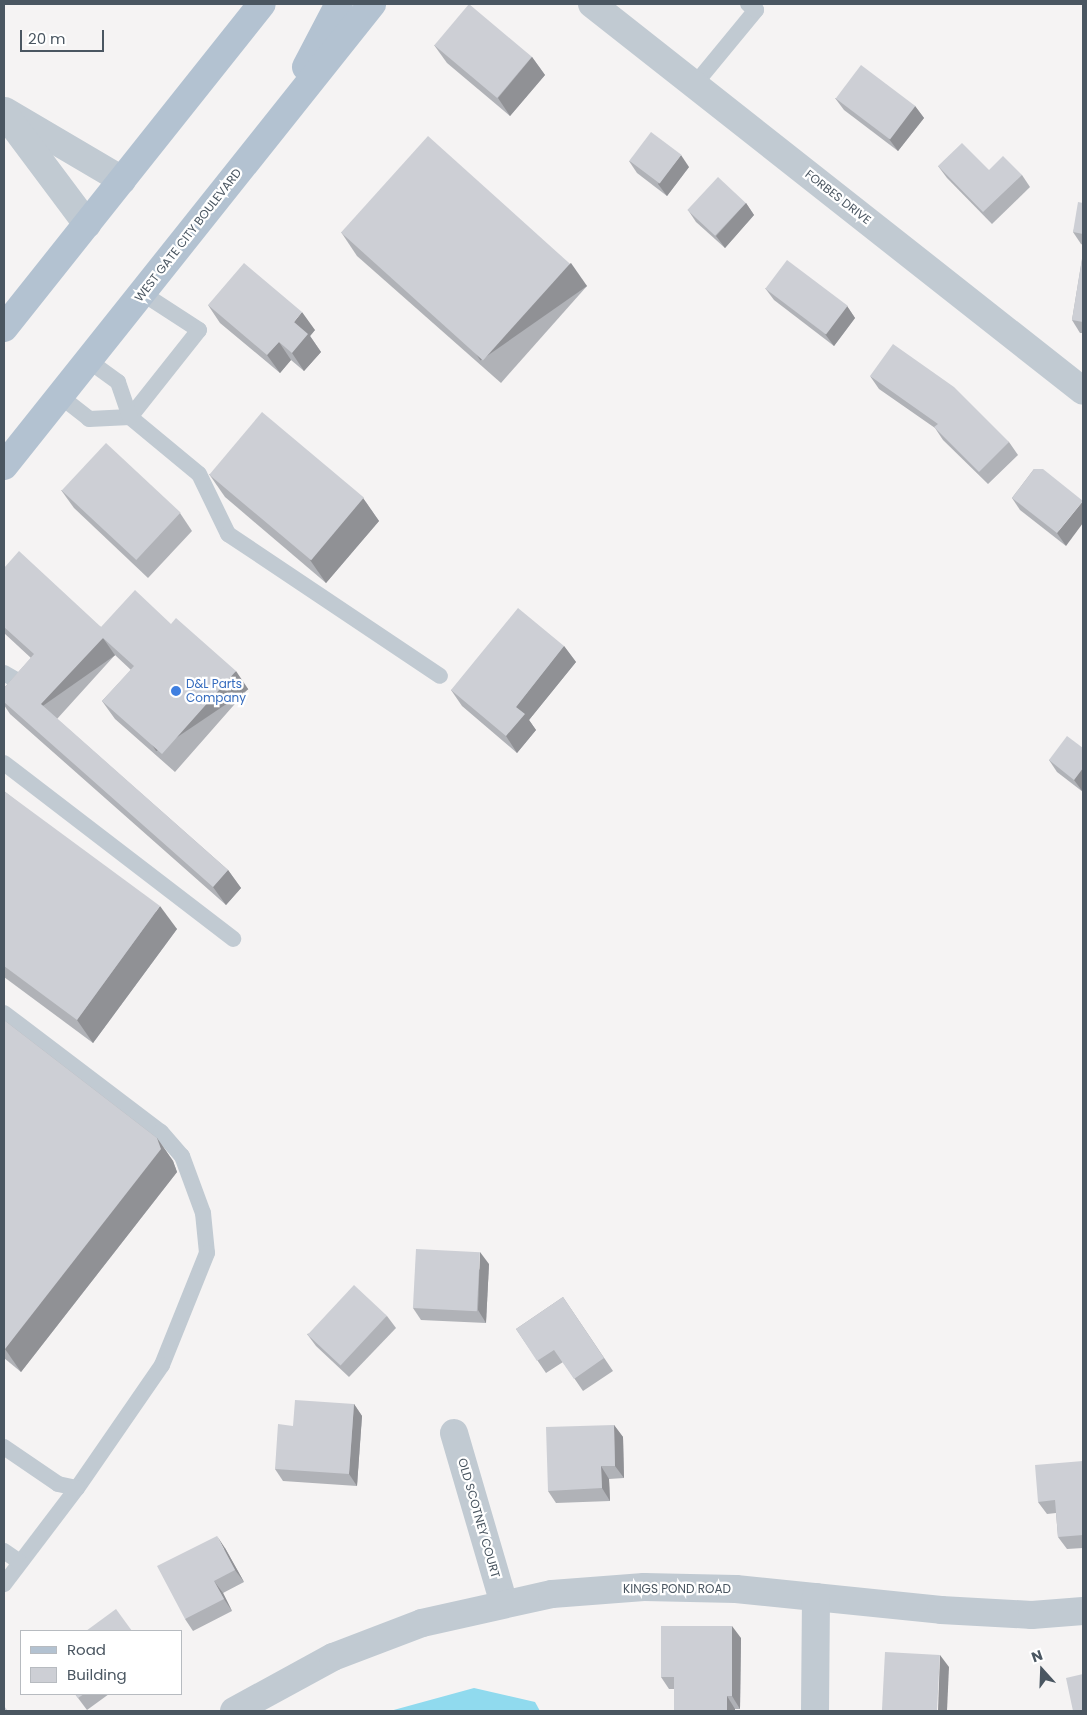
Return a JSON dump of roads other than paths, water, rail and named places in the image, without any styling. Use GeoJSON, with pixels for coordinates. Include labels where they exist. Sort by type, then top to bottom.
{"type":"FeatureCollection","features":[{"type":"Feature","properties":{"kind":"main road"},"geometry":{"type":"LineString","coordinates":[[4,328],[262,4]]}},
{"type":"Feature","properties":{"kind":"main road"},"geometry":{"type":"LineString","coordinates":[[278,121],[339,4]]}},
{"type":"Feature","properties":{"kind":"main road","name":"WEST GATE CITY BOULEVARD"},"geometry":{"type":"LineString","coordinates":[[4,466],[372,4]]}},
{"type":"Feature","properties":{"kind":"street","name":"FORBES DRIVE"},"geometry":{"type":"LineString","coordinates":[[592,4],[1083,391]]}},
{"type":"Feature","properties":{"kind":"street"},"geometry":{"type":"LineString","coordinates":[[4,112],[122,180]]}},
{"type":"Feature","properties":{"kind":"street"},"geometry":{"type":"LineString","coordinates":[[4,112],[87,224]]}},
{"type":"Feature","properties":{"kind":"street","name":"OLD SCOTNEY COURT"},"geometry":{"type":"LineString","coordinates":[[454,1433],[504,1604]]}},
{"type":"Feature","properties":{"kind":"street","name":"KINGS POND ROAD"},"geometry":{"type":"LineString","coordinates":[[234,1711],[333,1657],[422,1623],[552,1594],[644,1587],[736,1589],[959,1611],[1032,1615],[1083,1611]]}},
{"type":"Feature","properties":{"kind":"street"},"geometry":{"type":"LineString","coordinates":[[815,1711],[816,1597]]}},
{"type":"Feature","properties":{"kind":"lane"},"geometry":{"type":"LineString","coordinates":[[694,84],[756,10],[748,4]]}},
{"type":"Feature","properties":{"kind":"lane"},"geometry":{"type":"LineString","coordinates":[[60,396],[88,419],[130,416],[199,330],[142,293]]}},
{"type":"Feature","properties":{"kind":"lane"},"geometry":{"type":"LineString","coordinates":[[88,360],[118,382],[130,416],[199,474],[228,534],[440,676]]}},
{"type":"Feature","properties":{"kind":"lane"},"geometry":{"type":"LineString","coordinates":[[4,673],[21,682]]}},
{"type":"Feature","properties":{"kind":"lane"},"geometry":{"type":"LineString","coordinates":[[4,763],[233,939]]}},
{"type":"Feature","properties":{"kind":"lane"},"geometry":{"type":"LineString","coordinates":[[4,1013],[161,1132],[182,1156],[203,1213],[207,1253],[162,1365],[77,1488],[4,1584]]}},
{"type":"Feature","properties":{"kind":"lane"},"geometry":{"type":"LineString","coordinates":[[4,1447],[58,1484],[77,1488]]}},
{"type":"Feature","properties":{"kind":"lane"},"geometry":{"type":"LineString","coordinates":[[4,1551],[20,1562]]}},
{"type":"Feature","properties":{"kind":"water"},"geometry":{"type":"Polygon","coordinates":[[[474,1688],[535,1702],[540,1711],[390,1711],[474,1688]]]}},
{"type":"Feature","properties":{"kind":"place","name":"D&L Parts Company"},"geometry":{"type":"Point","coordinates":[176,691]}}]}
